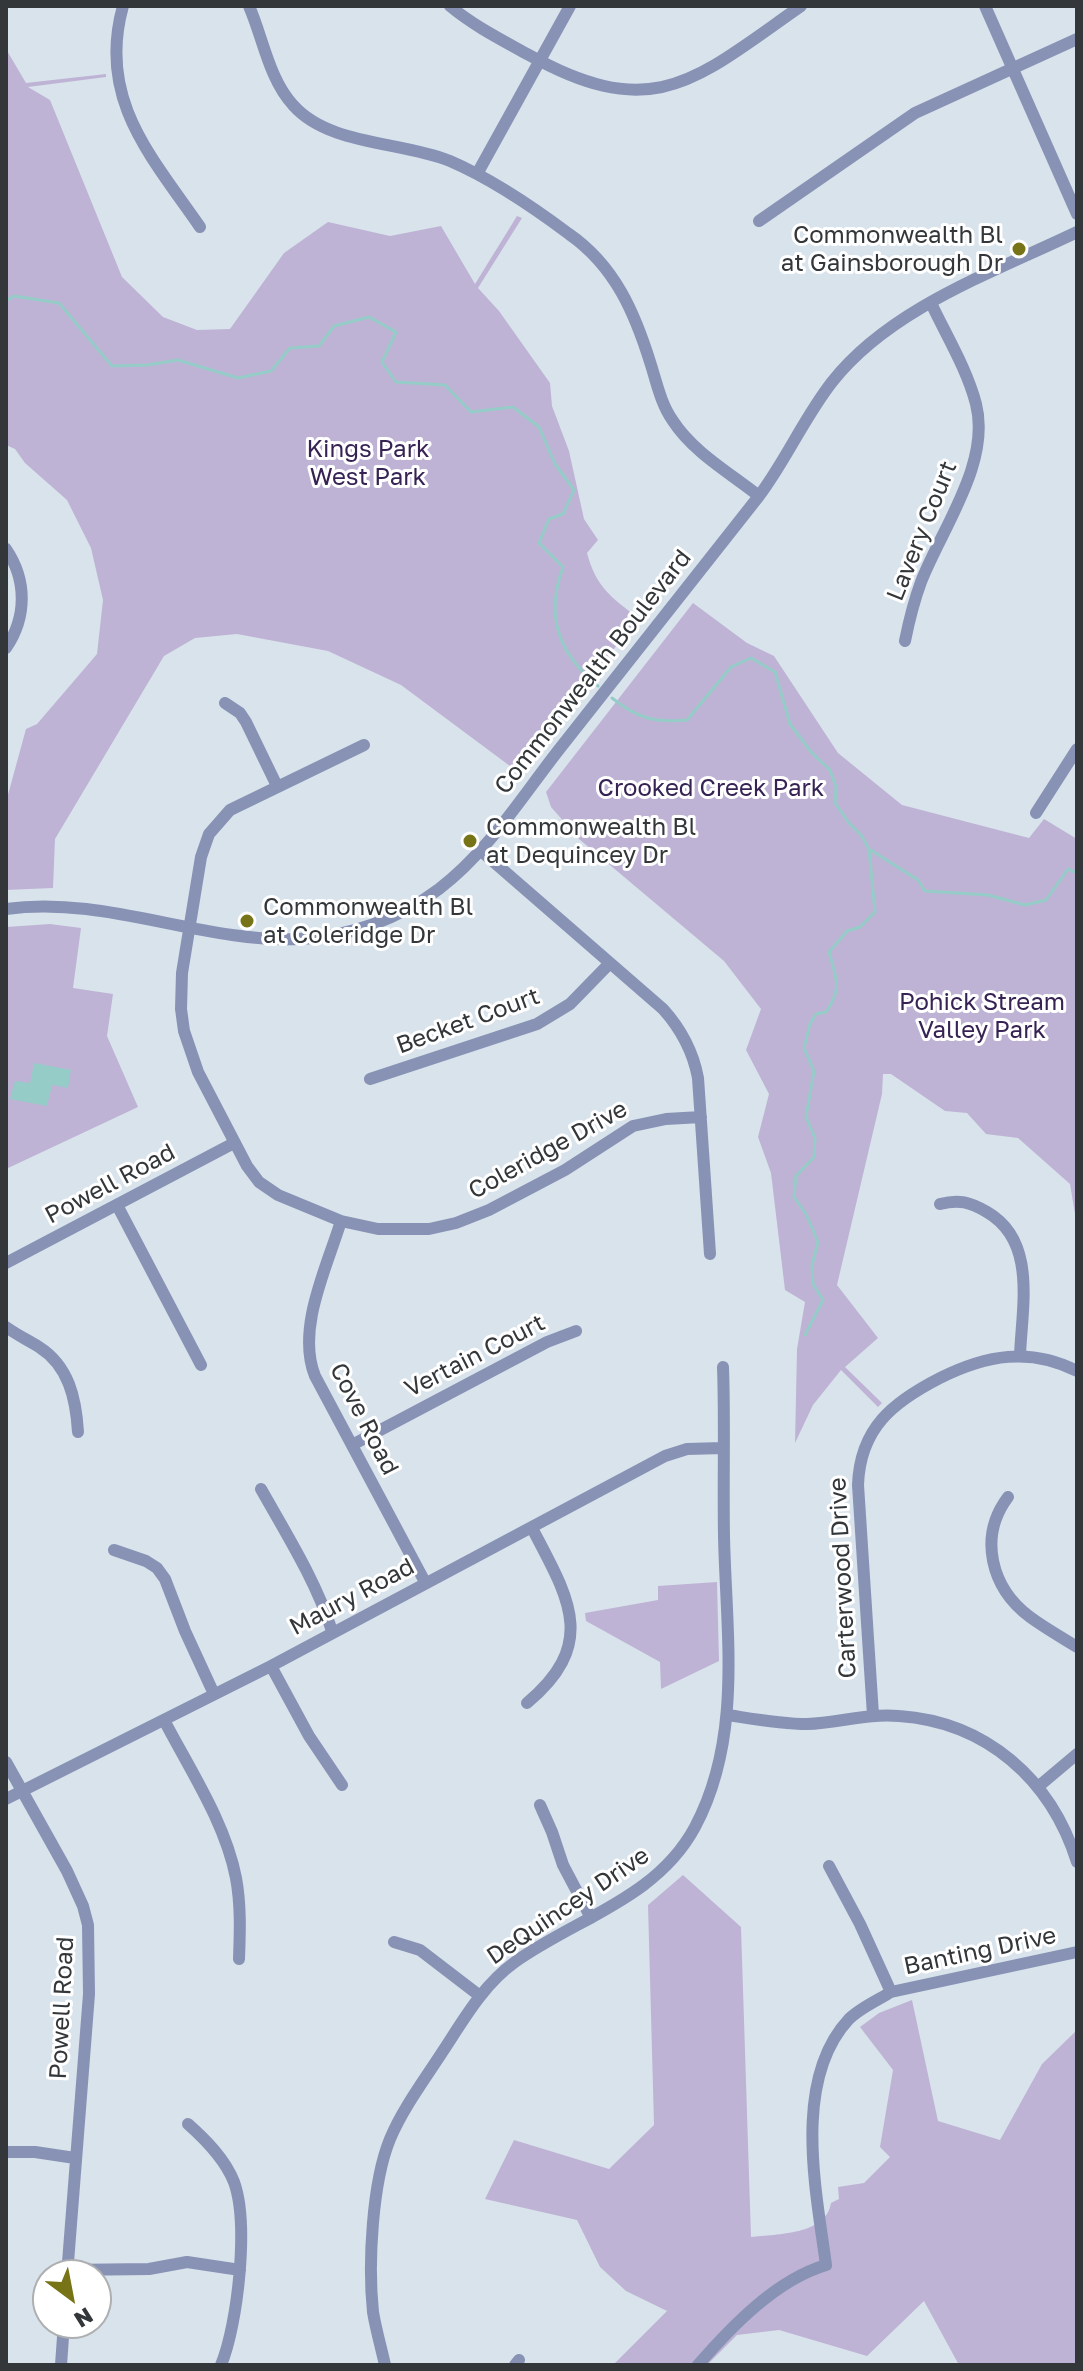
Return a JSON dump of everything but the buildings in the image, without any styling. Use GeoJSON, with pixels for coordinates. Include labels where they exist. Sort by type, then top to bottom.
{"type":"FeatureCollection","features":[{"type":"Feature","properties":{"kind":"street"},"geometry":{"type":"LineString","coordinates":[[123,6],[116,44],[116,68],[122,102],[143,145],[200,227]]}},
{"type":"Feature","properties":{"kind":"street"},"geometry":{"type":"LineString","coordinates":[[249,6],[280,87],[302,115],[332,131],[431,154],[477,174],[570,234],[602,263],[633,312],[662,401],[673,421],[693,444],[759,496]]}},
{"type":"Feature","properties":{"kind":"street"},"geometry":{"type":"LineString","coordinates":[[450,6],[478,26],[577,79],[604,87],[635,90],[668,86],[712,68],[801,6]]}},
{"type":"Feature","properties":{"kind":"street"},"geometry":{"type":"LineString","coordinates":[[477,174],[570,6]]}},
{"type":"Feature","properties":{"kind":"street"},"geometry":{"type":"LineString","coordinates":[[985,6],[1077,214]]}},
{"type":"Feature","properties":{"kind":"street"},"geometry":{"type":"LineString","coordinates":[[759,221],[915,113],[1077,39]]}},
{"type":"Feature","properties":{"kind":"street","name":"Commonwealth Boulevard"},"geometry":{"type":"LineString","coordinates":[[6,909],[46,906],[81,908],[281,939],[316,938],[353,931],[389,918],[426,899],[480,850],[759,496],[785,460],[822,396],[844,367],[880,334],[931,303],[1077,232]]}},
{"type":"Feature","properties":{"kind":"street","name":"Lavery Court"},"geometry":{"type":"LineString","coordinates":[[905,641],[920,583],[970,473],[979,438],[973,393],[931,303]]}},
{"type":"Feature","properties":{"kind":"street"},"geometry":{"type":"LineString","coordinates":[[6,549],[20,579],[23,602],[19,623],[6,648]]}},
{"type":"Feature","properties":{"kind":"street"},"geometry":{"type":"LineString","coordinates":[[225,703],[240,713],[246,722],[277,786]]}},
{"type":"Feature","properties":{"kind":"street","name":"Coleridge Drive"},"geometry":{"type":"LineString","coordinates":[[364,745],[230,810],[209,834],[201,857],[181,988],[184,1031],[198,1072],[251,1172],[267,1189],[341,1221],[402,1231],[456,1223],[489,1210],[565,1170],[633,1126],[666,1119],[701,1117]]}},
{"type":"Feature","properties":{"kind":"street"},"geometry":{"type":"LineString","coordinates":[[1036,813],[1077,749]]}},
{"type":"Feature","properties":{"kind":"street"},"geometry":{"type":"LineString","coordinates":[[480,850],[663,1009],[682,1034],[696,1070],[710,1254]]}},
{"type":"Feature","properties":{"kind":"street","name":"Becket Court"},"geometry":{"type":"LineString","coordinates":[[370,1079],[537,1024],[570,1004],[610,963]]}},
{"type":"Feature","properties":{"kind":"street","name":"Powell Road"},"geometry":{"type":"LineString","coordinates":[[6,1263],[234,1143]]}},
{"type":"Feature","properties":{"kind":"street"},"geometry":{"type":"LineString","coordinates":[[940,1204],[955,1200],[975,1205],[996,1217],[1015,1241],[1024,1279],[1020,1355]]}},
{"type":"Feature","properties":{"kind":"street"},"geometry":{"type":"LineString","coordinates":[[117,1205],[201,1365]]}},
{"type":"Feature","properties":{"kind":"street","name":"Cove Road"},"geometry":{"type":"LineString","coordinates":[[341,1221],[310,1321],[308,1354],[315,1376],[425,1582]]}},
{"type":"Feature","properties":{"kind":"street"},"geometry":{"type":"LineString","coordinates":[[6,1327],[40,1347],[62,1369],[74,1398],[78,1432]]}},
{"type":"Feature","properties":{"kind":"street","name":"Vertain Court"},"geometry":{"type":"LineString","coordinates":[[352,1445],[547,1342],[576,1331]]}},
{"type":"Feature","properties":{"kind":"street","name":"Carterwood Drive"},"geometry":{"type":"LineString","coordinates":[[873,1715],[858,1485],[866,1446],[885,1415],[913,1392],[973,1363],[1020,1355],[1058,1363],[1077,1371]]}},
{"type":"Feature","properties":{"kind":"street","name":"DeQuincey Drive"},"geometry":{"type":"LineString","coordinates":[[385,2365],[372,2296],[377,2193],[391,2136],[402,2116],[480,1996],[515,1963],[643,1887],[664,1869],[684,1847],[708,1800],[728,1715],[723,1367]]}},
{"type":"Feature","properties":{"kind":"street","name":"Maury Road"},"geometry":{"type":"LineString","coordinates":[[6,1799],[271,1666],[665,1456],[687,1449],[723,1448]]}},
{"type":"Feature","properties":{"kind":"street"},"geometry":{"type":"LineString","coordinates":[[261,1489],[314,1585],[332,1631]]}},
{"type":"Feature","properties":{"kind":"street"},"geometry":{"type":"LineString","coordinates":[[1008,1497],[999,1510],[991,1536],[992,1555],[1001,1582],[1011,1598],[1030,1617],[1077,1647]]}},
{"type":"Feature","properties":{"kind":"street"},"geometry":{"type":"LineString","coordinates":[[527,1703],[548,1685],[558,1670],[567,1649],[570,1626],[564,1591],[532,1528]]}},
{"type":"Feature","properties":{"kind":"street"},"geometry":{"type":"LineString","coordinates":[[114,1550],[146,1561],[157,1568],[165,1579],[214,1694]]}},
{"type":"Feature","properties":{"kind":"street"},"geometry":{"type":"LineString","coordinates":[[271,1666],[309,1736],[342,1785]]}},
{"type":"Feature","properties":{"kind":"street"},"geometry":{"type":"LineString","coordinates":[[728,1715],[806,1724],[873,1715],[920,1718],[963,1731],[1000,1752],[1039,1786],[1060,1820],[1077,1862]]}},
{"type":"Feature","properties":{"kind":"street"},"geometry":{"type":"LineString","coordinates":[[164,1720],[220,1826],[232,1862],[239,1899],[239,1959]]}},
{"type":"Feature","properties":{"kind":"street"},"geometry":{"type":"LineString","coordinates":[[1039,1786],[1077,1754]]}},
{"type":"Feature","properties":{"kind":"street","name":"Powell Road"},"geometry":{"type":"LineString","coordinates":[[6,1762],[67,1871],[88,1925],[89,1994],[68,2259]]}},
{"type":"Feature","properties":{"kind":"street"},"geometry":{"type":"LineString","coordinates":[[540,1805],[563,1865],[591,1918]]}},
{"type":"Feature","properties":{"kind":"street","name":"Banting Drive"},"geometry":{"type":"LineString","coordinates":[[829,1866],[891,1992]]}},
{"type":"Feature","properties":{"kind":"street"},"geometry":{"type":"LineString","coordinates":[[394,1942],[420,1950],[480,1996]]}},
{"type":"Feature","properties":{"kind":"street","name":"Banting Drive"},"geometry":{"type":"LineString","coordinates":[[698,2365],[783,2285],[804,2272],[826,2265],[812,2161],[815,2105],[825,2054],[833,2038],[852,2016],[891,1992],[1077,1952]]}},
{"type":"Feature","properties":{"kind":"street"},"geometry":{"type":"LineString","coordinates":[[188,2124],[217,2153],[234,2183],[239,2216],[240,2270],[230,2333],[221,2365]]}},
{"type":"Feature","properties":{"kind":"street"},"geometry":{"type":"LineString","coordinates":[[6,2152],[35,2152],[75,2158]]}},
{"type":"Feature","properties":{"kind":"street"},"geometry":{"type":"LineString","coordinates":[[112,2270],[149,2269],[187,2262],[240,2270]]}},
{"type":"Feature","properties":{"kind":"street"},"geometry":{"type":"LineString","coordinates":[[61,2365],[63,2339]]}},
{"type":"Feature","properties":{"kind":"green space","name":"Kings Park West Park"},"geometry":{"type":"Polygon","coordinates":[[[6,49],[26,83],[106,74],[106,77],[28,87],[50,100],[122,277],[163,317],[197,330],[230,329],[284,253],[328,222],[390,236],[441,226],[475,284],[517,216],[522,218],[478,288],[499,311],[550,383],[552,406],[569,451],[584,519],[598,540],[587,553],[591,565],[606,590],[638,618],[518,772],[401,685],[328,651],[237,634],[195,638],[164,656],[55,839],[53,888],[6,890],[6,802],[26,729],[37,724],[97,654],[103,600],[91,548],[67,500],[25,463],[15,449],[6,445],[6,49]]]}},
{"type":"Feature","properties":{"kind":"green space","name":"Crooked Creek Park"},"geometry":{"type":"Polygon","coordinates":[[[693,603],[747,643],[774,656],[838,753],[902,805],[1029,838],[1044,819],[1077,839],[1077,1226],[1070,1184],[1018,1138],[986,1134],[967,1113],[945,1111],[891,1074],[883,1074],[882,1094],[837,1285],[878,1338],[845,1367],[882,1403],[878,1407],[841,1370],[813,1405],[795,1443],[797,1349],[805,1302],[785,1290],[771,1173],[758,1137],[769,1094],[746,1050],[761,1009],[724,961],[579,839],[551,807],[546,792],[693,603]]]}},
{"type":"Feature","properties":{"kind":"green space"},"geometry":{"type":"Polygon","coordinates":[[[50,924],[81,928],[73,988],[113,994],[107,1036],[138,1107],[6,1169],[6,927],[50,924]]]}},
{"type":"Feature","properties":{"kind":"green space"},"geometry":{"type":"Polygon","coordinates":[[[717,1582],[719,1661],[661,1689],[660,1662],[586,1621],[585,1613],[658,1600],[658,1586],[717,1582]]]}},
{"type":"Feature","properties":{"kind":"green space"},"geometry":{"type":"Polygon","coordinates":[[[683,1875],[741,1927],[751,2237],[810,2227],[827,2214],[831,2203],[839,2199],[838,2187],[864,2183],[890,2157],[880,2147],[893,2070],[860,2027],[879,2013],[912,2000],[938,2121],[1000,2140],[1042,2064],[1077,2030],[1077,2365],[959,2365],[924,2301],[867,2356],[779,2330],[737,2335],[707,2365],[613,2365],[667,2311],[626,2291],[600,2267],[577,2220],[485,2199],[514,2140],[609,2169],[654,2125],[648,1905],[683,1875]]]}},
{"type":"Feature","properties":{"kind":"shaded area"},"geometry":{"type":"Polygon","coordinates":[[[34,1063],[71,1070],[68,1088],[52,1085],[47,1106],[10,1099],[15,1081],[30,1083],[34,1063]]]}},
{"type":"Feature","properties":{"kind":"waterway"},"geometry":{"type":"LineString","coordinates":[[6,301],[14,296],[59,303],[112,366],[178,360],[238,378],[271,371],[290,348],[319,346],[334,326],[369,317],[396,332],[382,362],[396,382],[445,385],[471,412],[513,407],[539,427],[555,464],[574,490],[563,514],[549,519],[539,543],[563,567],[555,602],[559,632],[565,647],[598,686]]}},
{"type":"Feature","properties":{"kind":"waterway"},"geometry":{"type":"LineString","coordinates":[[612,698],[646,718],[687,720],[731,667],[751,658],[775,672],[790,724],[811,752],[830,770],[836,787],[835,803],[869,849],[875,912],[860,927],[847,931],[829,952],[836,983],[835,996],[826,1012],[816,1014],[810,1024],[804,1048],[814,1071],[806,1117],[815,1138],[814,1157],[796,1176],[794,1197],[806,1214],[818,1242],[812,1265],[813,1284],[823,1300],[805,1335]]}},
{"type":"Feature","properties":{"kind":"waterway"},"geometry":{"type":"LineString","coordinates":[[869,849],[918,880],[925,891],[988,895],[1025,905],[1046,900],[1068,869],[1077,873]]}},
{"type":"Feature","properties":{"kind":"place","name":"Commonwealth Bl at Gainsborough Dr"},"geometry":{"type":"Point","coordinates":[1019,249]}},
{"type":"Feature","properties":{"kind":"place","name":"Commonwealth Bl at Dequincey Dr"},"geometry":{"type":"Point","coordinates":[470,841]}},
{"type":"Feature","properties":{"kind":"place","name":"Commonwealth Bl at Coleridge Dr"},"geometry":{"type":"Point","coordinates":[247,921]}},
{"type":"Feature","properties":{"kind":"park label","name":"Pohick Stream Valley Park"},"geometry":{"type":"Point","coordinates":[982,1016]}}]}
